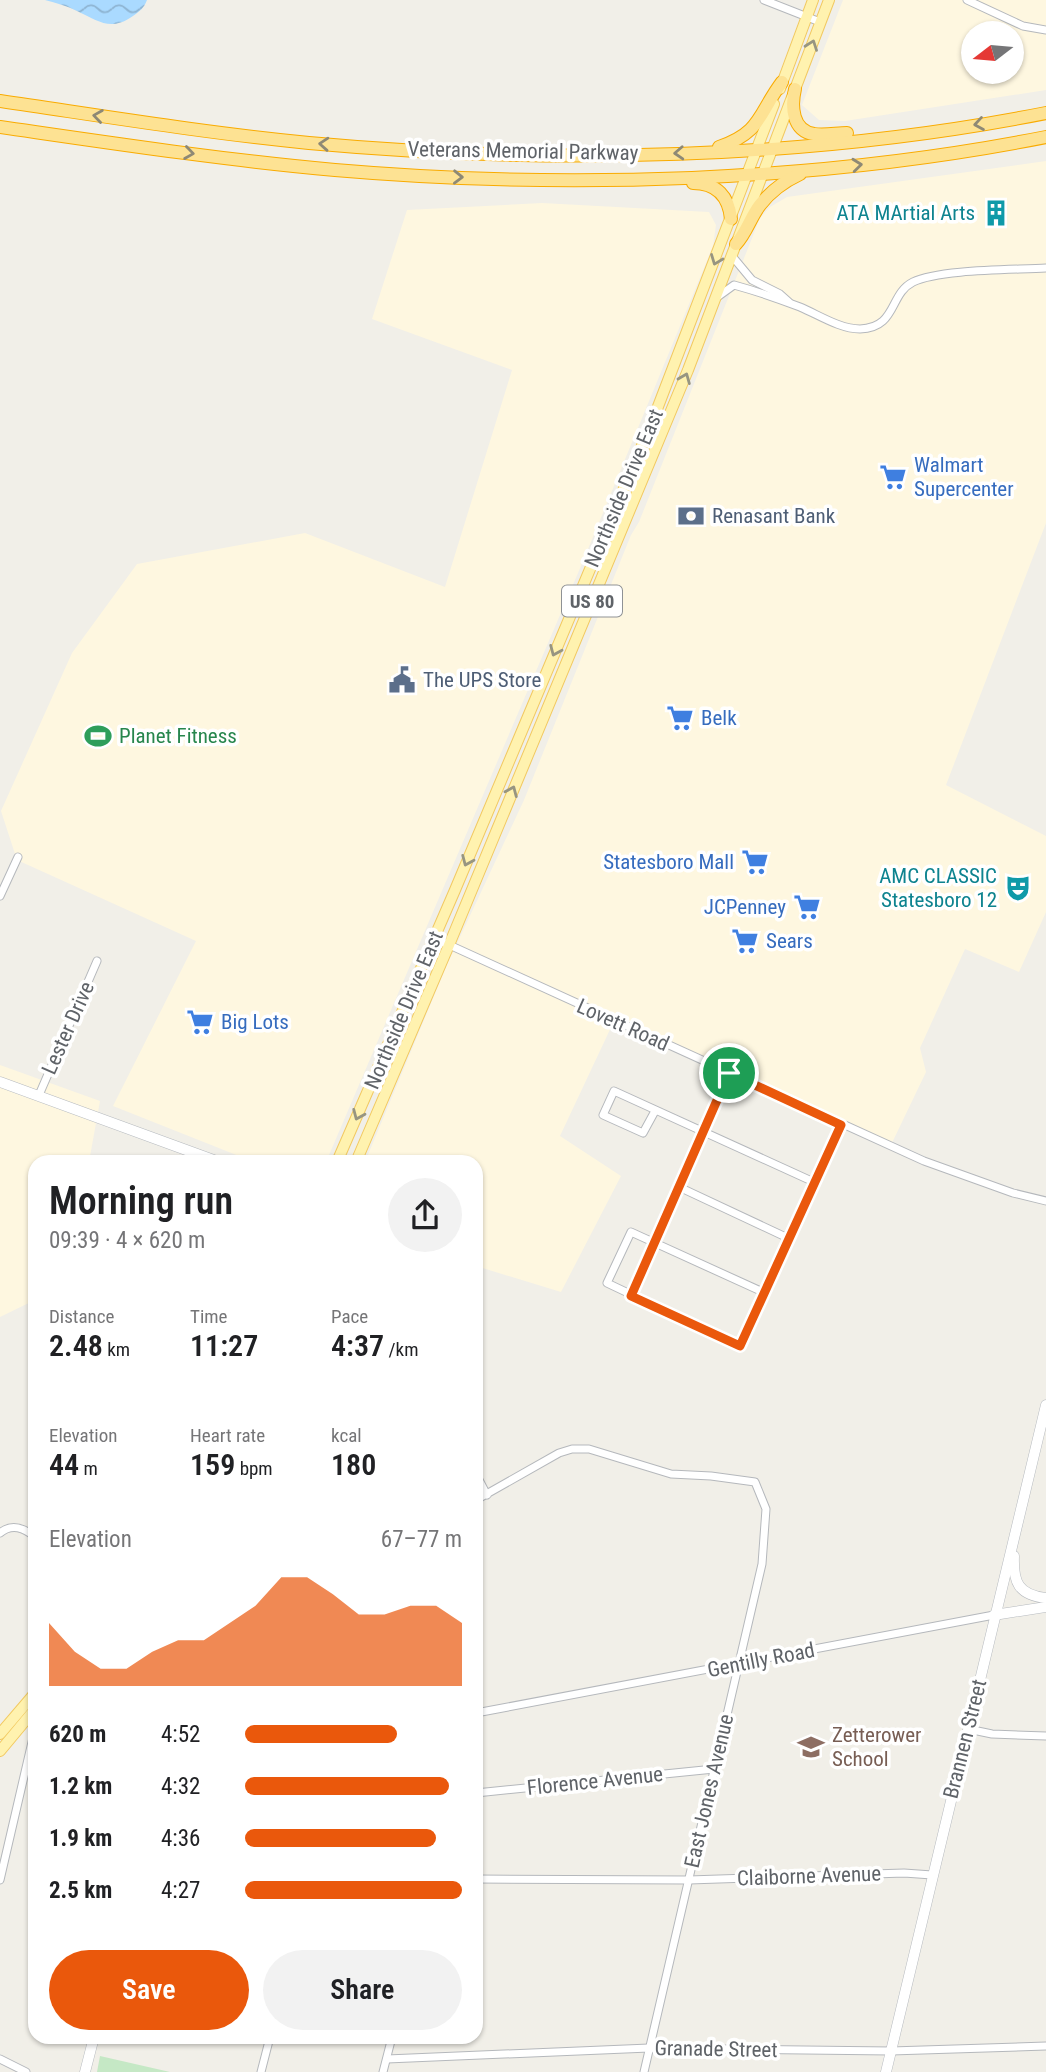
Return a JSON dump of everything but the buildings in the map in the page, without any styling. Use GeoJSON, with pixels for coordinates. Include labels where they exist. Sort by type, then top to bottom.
{"type":"FeatureCollection","features":[{"type":"Feature","properties":{"kind":"highway"},"geometry":{"type":"LineString","coordinates":[[705,151],[739,139],[753,129],[782,82]]}},
{"type":"Feature","properties":{"kind":"highway"},"geometry":{"type":"LineString","coordinates":[[795,89],[793,115],[798,124],[812,135],[883,129],[949,129]]}},
{"type":"Feature","properties":{"kind":"highway","name":"Veterans Memorial Parkway"},"geometry":{"type":"LineString","coordinates":[[0,102],[309,143],[523,155],[774,148],[949,129],[1046,113]]}},
{"type":"Feature","properties":{"kind":"highway","name":"Veterans Memorial Parkway"},"geometry":{"type":"LineString","coordinates":[[0,127],[232,159],[337,170],[449,177],[547,179],[762,175],[990,148],[1046,138]]}},
{"type":"Feature","properties":{"kind":"highway"},"geometry":{"type":"LineString","coordinates":[[734,250],[760,206],[773,191],[789,179],[813,169]]}},
{"type":"Feature","properties":{"kind":"highway"},"geometry":{"type":"LineString","coordinates":[[547,179],[558,183],[709,184],[718,188],[725,198],[730,206],[731,219]]}},
{"type":"Feature","properties":{"kind":"main road","name":"Northside Drive East"},"geometry":{"type":"LineString","coordinates":[[340,1155],[654,417],[813,0]]}},
{"type":"Feature","properties":{"kind":"main road","name":"Northside Drive East"},"geometry":{"type":"LineString","coordinates":[[359,1155],[678,394],[829,0]]}},
{"type":"Feature","properties":{"kind":"main road"},"geometry":{"type":"LineString","coordinates":[[0,1734],[28,1711]]}},
{"type":"Feature","properties":{"kind":"main road"},"geometry":{"type":"LineString","coordinates":[[0,1751],[28,1713]]}},
{"type":"Feature","properties":{"kind":"street"},"geometry":{"type":"LineString","coordinates":[[764,0],[820,22]]}},
{"type":"Feature","properties":{"kind":"street"},"geometry":{"type":"LineString","coordinates":[[967,0],[1023,26],[1046,30]]}},
{"type":"Feature","properties":{"kind":"street"},"geometry":{"type":"LineString","coordinates":[[734,250],[752,280],[793,304]]}},
{"type":"Feature","properties":{"kind":"street"},"geometry":{"type":"LineString","coordinates":[[715,299],[734,285],[793,304],[848,328],[862,329],[875,326],[890,315],[902,289],[915,281],[947,274],[1046,268]]}},
{"type":"Feature","properties":{"kind":"street"},"geometry":{"type":"LineString","coordinates":[[0,896],[18,857]]}},
{"type":"Feature","properties":{"kind":"street","name":"Lovett Road"},"geometry":{"type":"LineString","coordinates":[[434,938],[841,1125],[961,1176],[1046,1201]]}},
{"type":"Feature","properties":{"kind":"street","name":"Lester Drive"},"geometry":{"type":"LineString","coordinates":[[39,1095],[97,961]]}},
{"type":"Feature","properties":{"kind":"street"},"geometry":{"type":"LineString","coordinates":[[631,1296],[729,1073]]}},
{"type":"Feature","properties":{"kind":"street"},"geometry":{"type":"LineString","coordinates":[[0,1082],[200,1155]]}},
{"type":"Feature","properties":{"kind":"street"},"geometry":{"type":"LineString","coordinates":[[655,1111],[643,1133],[603,1115],[614,1091],[816,1182]]}},
{"type":"Feature","properties":{"kind":"street"},"geometry":{"type":"LineString","coordinates":[[765,1293],[631,1231],[607,1283],[740,1346],[765,1293],[816,1182],[841,1125]]}},
{"type":"Feature","properties":{"kind":"street"},"geometry":{"type":"LineString","coordinates":[[679,1188],[790,1238]]}},
{"type":"Feature","properties":{"kind":"street","name":"Brannen Street"},"geometry":{"type":"LineString","coordinates":[[886,2072],[1046,1405]]}},
{"type":"Feature","properties":{"kind":"street","name":"East Jones Avenue"},"geometry":{"type":"LineString","coordinates":[[486,1494],[559,1453],[572,1449],[589,1449],[671,1474],[755,1482],[766,1509],[762,1563],[644,2072]]}},
{"type":"Feature","properties":{"kind":"street"},"geometry":{"type":"LineString","coordinates":[[483,1488],[486,1494],[483,1496]]}},
{"type":"Feature","properties":{"kind":"street"},"geometry":{"type":"LineString","coordinates":[[0,1534],[12,1527],[28,1531]]}},
{"type":"Feature","properties":{"kind":"street"},"geometry":{"type":"LineString","coordinates":[[1015,1534],[1015,1580],[1029,1595],[1046,1598]]}},
{"type":"Feature","properties":{"kind":"street","name":"Gentilly Road"},"geometry":{"type":"LineString","coordinates":[[483,1712],[1046,1607]]}},
{"type":"Feature","properties":{"kind":"street"},"geometry":{"type":"LineString","coordinates":[[968,1729],[992,1734],[1046,1736]]}},
{"type":"Feature","properties":{"kind":"street"},"geometry":{"type":"LineString","coordinates":[[0,1880],[28,1759]]}},
{"type":"Feature","properties":{"kind":"street","name":"Florence Avenue"},"geometry":{"type":"LineString","coordinates":[[483,1792],[714,1769]]}},
{"type":"Feature","properties":{"kind":"street","name":"Claiborne Avenue"},"geometry":{"type":"LineString","coordinates":[[483,1879],[689,1880],[932,1874]]}},
{"type":"Feature","properties":{"kind":"street"},"geometry":{"type":"LineString","coordinates":[[85,2072],[91,2044]]}},
{"type":"Feature","properties":{"kind":"street"},"geometry":{"type":"LineString","coordinates":[[261,2072],[268,2044]]}},
{"type":"Feature","properties":{"kind":"street"},"geometry":{"type":"LineString","coordinates":[[383,2072],[390,2044]]}},
{"type":"Feature","properties":{"kind":"street","name":"Granade Street"},"geometry":{"type":"LineString","coordinates":[[387,2059],[649,2048],[891,2051],[1046,2046]]}},
{"type":"Feature","properties":{"kind":"street"},"geometry":{"type":"LineString","coordinates":[[0,2059],[26,2072]]}},
{"type":"Feature","properties":{"kind":"shaded area"},"geometry":{"type":"Polygon","coordinates":[[[843,0],[1046,0],[1046,90],[845,121],[819,120],[802,105],[843,0]]]}},
{"type":"Feature","properties":{"kind":"shaded area"},"geometry":{"type":"Polygon","coordinates":[[[1046,161],[1046,523],[946,785],[1046,836],[1046,912],[1019,972],[965,949],[920,1048],[926,1072],[890,1147],[614,1021],[560,1136],[621,1176],[561,1292],[483,1268],[483,1155],[368,1155],[446,967],[524,800],[631,535],[639,522],[760,218],[770,207],[787,197],[1046,161]]]}},
{"type":"Feature","properties":{"kind":"shaded area"},"geometry":{"type":"Polygon","coordinates":[[[542,203],[709,212],[716,225],[713,246],[581,566],[329,1155],[236,1155],[113,1106],[196,941],[17,860],[1,811],[72,653],[137,564],[305,533],[445,587],[512,370],[372,319],[407,210],[542,203]]]}},
{"type":"Feature","properties":{"kind":"shaded area"},"geometry":{"type":"Polygon","coordinates":[[[0,1065],[100,1101],[90,1155],[28,1155],[28,1303],[0,1317],[0,1065]]]}},
{"type":"Feature","properties":{"kind":"green space"},"geometry":{"type":"Polygon","coordinates":[[[100,2056],[170,2072],[97,2072],[100,2056]]]}},
{"type":"Feature","properties":{"kind":"water"},"geometry":{"type":"Polygon","coordinates":[[[45,0],[147,0],[142,9],[133,16],[111,24],[45,0]]]}},
{"type":"Feature","properties":{"kind":"place","name":"ATA MArtial Arts"},"geometry":{"type":"Point","coordinates":[996,213]}},
{"type":"Feature","properties":{"kind":"place","name":"Walmart Supercenter"},"geometry":{"type":"Point","coordinates":[893,477]}},
{"type":"Feature","properties":{"kind":"place","name":"Renasant Bank"},"geometry":{"type":"Point","coordinates":[691,516]}},
{"type":"Feature","properties":{"kind":"place","name":"The UPS Store"},"geometry":{"type":"Point","coordinates":[402,680]}},
{"type":"Feature","properties":{"kind":"place","name":"Belk"},"geometry":{"type":"Point","coordinates":[680,718]}},
{"type":"Feature","properties":{"kind":"place","name":"Planet Fitness"},"geometry":{"type":"Point","coordinates":[98,736]}},
{"type":"Feature","properties":{"kind":"place","name":"Statesboro Mall"},"geometry":{"type":"Point","coordinates":[755,862]}},
{"type":"Feature","properties":{"kind":"place","name":"AMC CLASSIC Statesboro 12"},"geometry":{"type":"Point","coordinates":[1018,888]}},
{"type":"Feature","properties":{"kind":"place","name":"JCPenney"},"geometry":{"type":"Point","coordinates":[807,907]}},
{"type":"Feature","properties":{"kind":"place","name":"Sears"},"geometry":{"type":"Point","coordinates":[745,941]}},
{"type":"Feature","properties":{"kind":"place","name":"Big Lots"},"geometry":{"type":"Point","coordinates":[200,1022]}},
{"type":"Feature","properties":{"kind":"place","name":"Zetterower School"},"geometry":{"type":"Point","coordinates":[811,1747]}},
{"type":"Feature","properties":{"kind":"route"},"geometry":{"type":"LineString","coordinates":[[729,1073],[841,1125],[740,1346],[631,1296],[729,1073]]}}]}
